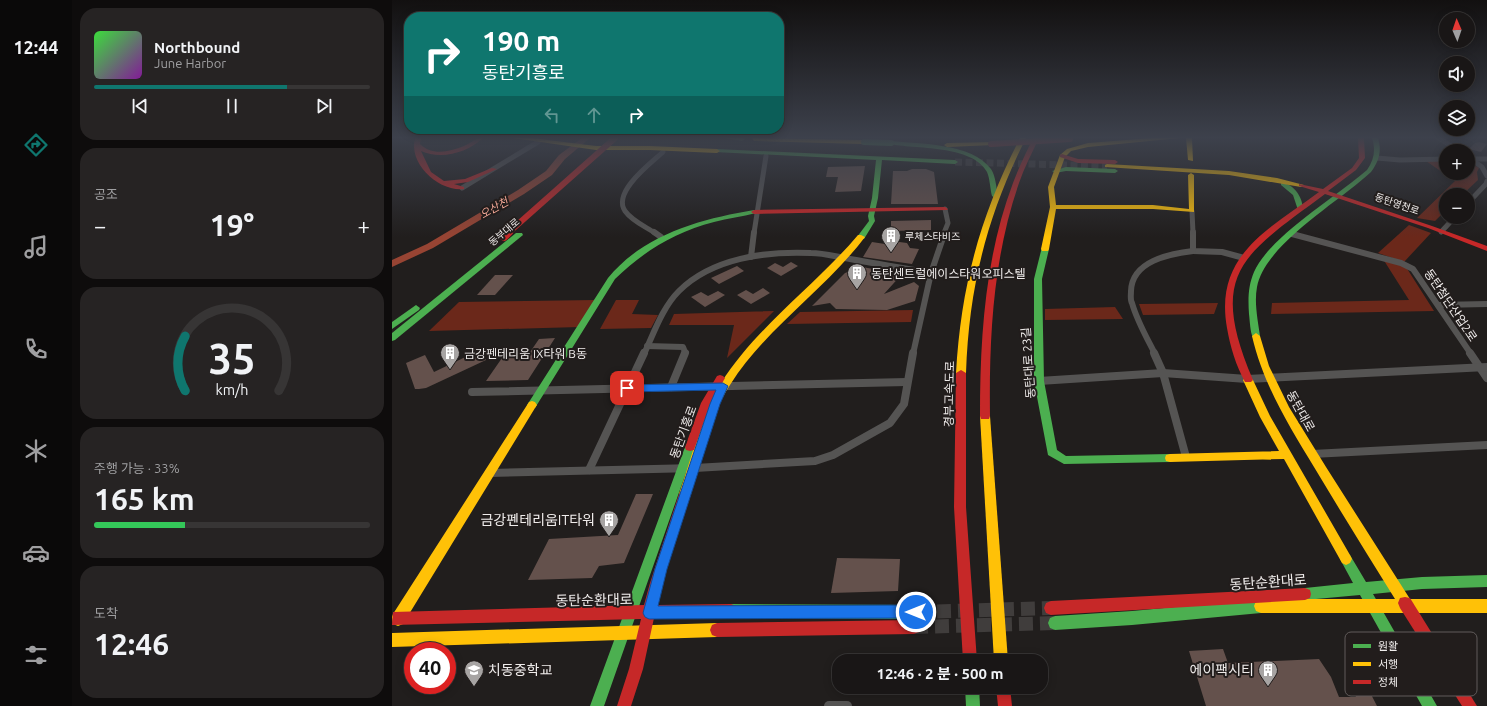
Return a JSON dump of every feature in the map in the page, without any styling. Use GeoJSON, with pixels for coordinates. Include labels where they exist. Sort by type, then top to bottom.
{"type":"FeatureCollection","features":[{"type":"Feature","properties":{"kind":"main road"},"geometry":{"type":"LineString","coordinates":[[426,171],[427,174],[440,183],[462,188]]}},
{"type":"Feature","properties":{"kind":"main road"},"geometry":{"type":"LineString","coordinates":[[440,183],[466,181],[489,171]]}},
{"type":"Feature","properties":{"kind":"main road","name":"동부대로"},"geometry":{"type":"LineString","coordinates":[[392,327],[504,236],[578,171]]}},
{"type":"Feature","properties":{"kind":"main road","name":"동부대로"},"geometry":{"type":"LineString","coordinates":[[392,338],[519,235],[589,171]]}},
{"type":"Feature","properties":{"kind":"main road","name":"동탄기흥로"},"geometry":{"type":"LineString","coordinates":[[624,706],[636,669],[656,584],[715,404],[719,386],[728,366],[745,346],[840,258],[864,220],[871,213],[875,198],[877,171]]}},
{"type":"Feature","properties":{"kind":"main road"},"geometry":{"type":"LineString","coordinates":[[989,171],[995,196]]}},
{"type":"Feature","properties":{"kind":"main road","name":"경부고속도로"},"geometry":{"type":"LineString","coordinates":[[970,654],[960,506],[961,365],[966,310],[978,250],[995,196],[1006,171]]}},
{"type":"Feature","properties":{"kind":"main road"},"geometry":{"type":"LineString","coordinates":[[1000,654],[988,479],[984,397],[984,346],[987,307],[996,253],[1011,198],[1020,171]]}},
{"type":"Feature","properties":{"kind":"main road","name":"동탄대로 23길"},"geometry":{"type":"LineString","coordinates":[[1056,171],[1051,187],[1053,207],[1038,279],[1039,381],[1052,452],[1057,457],[1064,460],[1287,455]]}},
{"type":"Feature","properties":{"kind":"main road"},"geometry":{"type":"LineString","coordinates":[[1107,171],[1219,176],[1230,173]]}},
{"type":"Feature","properties":{"kind":"main road","name":"동탄영천로"},"geometry":{"type":"LineString","coordinates":[[1194,171],[1230,173],[1268,178],[1324,192],[1487,249]]}},
{"type":"Feature","properties":{"kind":"main road"},"geometry":{"type":"LineString","coordinates":[[1223,171],[1230,173]]}},
{"type":"Feature","properties":{"kind":"main road"},"geometry":{"type":"LineString","coordinates":[[1351,171],[1261,238],[1238,265],[1231,283],[1229,311],[1231,332],[1247,379],[1265,418],[1388,632]]}},
{"type":"Feature","properties":{"kind":"main road","name":"동탄대로"},"geometry":{"type":"LineString","coordinates":[[1368,171],[1366,175],[1283,242],[1256,274],[1253,286],[1254,318],[1263,364],[1292,420],[1394,586],[1424,632]]}},
{"type":"Feature","properties":{"kind":"main road"},"geometry":{"type":"LineString","coordinates":[[1053,207],[1153,207],[1192,211],[1191,175]]}},
{"type":"Feature","properties":{"kind":"main road"},"geometry":{"type":"LineString","coordinates":[[1268,178],[1294,190],[1301,200],[1300,209]]}},
{"type":"Feature","properties":{"kind":"main road"},"geometry":{"type":"LineString","coordinates":[[395,619],[612,278],[638,252],[662,237],[706,221],[756,212],[871,213],[945,209]]}},
{"type":"Feature","properties":{"kind":"main road"},"geometry":{"type":"LineString","coordinates":[[392,345],[412,322]]}},
{"type":"Feature","properties":{"kind":"main road","name":"동탄기흥로"},"geometry":{"type":"LineString","coordinates":[[597,706],[706,403],[719,386]]}},
{"type":"Feature","properties":{"kind":"main road","name":"동탄순환대로"},"geometry":{"type":"LineString","coordinates":[[1051,608],[1125,605],[1487,581]]}},
{"type":"Feature","properties":{"kind":"main road","name":"동탄순환대로"},"geometry":{"type":"LineString","coordinates":[[1055,623],[1134,618],[1227,608],[1263,606],[1487,606]]}},
{"type":"Feature","properties":{"kind":"main road","name":"동탄순환대로"},"geometry":{"type":"LineString","coordinates":[[395,619],[630,613],[916,612]]}},
{"type":"Feature","properties":{"kind":"main road"},"geometry":{"type":"LineString","coordinates":[[394,641],[645,631],[914,627]]}},
{"type":"Feature","properties":{"kind":"main road"},"geometry":{"type":"LineString","coordinates":[[972,694],[973,706]]}},
{"type":"Feature","properties":{"kind":"main road"},"geometry":{"type":"LineString","coordinates":[[1004,694],[1005,706]]}},
{"type":"Feature","properties":{"kind":"main road"},"geometry":{"type":"LineString","coordinates":[[1424,696],[1430,706]]}},
{"type":"Feature","properties":{"kind":"main road","name":"동탄대로"},"geometry":{"type":"LineString","coordinates":[[1464,696],[1470,706]]}},
{"type":"Feature","properties":{"kind":"street"},"geometry":{"type":"LineString","coordinates":[[462,188],[491,171]]}},
{"type":"Feature","properties":{"kind":"street"},"geometry":{"type":"LineString","coordinates":[[644,171],[625,190],[621,201],[623,209],[630,216],[662,237]]}},
{"type":"Feature","properties":{"kind":"street"},"geometry":{"type":"LineString","coordinates":[[751,257],[756,212],[763,171]]}},
{"type":"Feature","properties":{"kind":"street"},"geometry":{"type":"LineString","coordinates":[[1475,196],[1487,181]]}},
{"type":"Feature","properties":{"kind":"street"},"geometry":{"type":"LineString","coordinates":[[489,473],[792,464],[816,461],[833,455],[890,423],[904,404],[907,382],[931,273],[948,223],[945,209]]}},
{"type":"Feature","properties":{"kind":"street"},"geometry":{"type":"LineString","coordinates":[[1192,211],[1193,251]]}},
{"type":"Feature","properties":{"kind":"street"},"geometry":{"type":"LineString","coordinates":[[1441,232],[1448,224]]}},
{"type":"Feature","properties":{"kind":"street","name":"동탄첨단산업2로"},"geometry":{"type":"LineString","coordinates":[[1292,234],[1406,265],[1413,269],[1483,367],[1487,378]]}},
{"type":"Feature","properties":{"kind":"street"},"geometry":{"type":"LineString","coordinates":[[1186,457],[1162,373],[1131,302],[1133,280],[1139,271],[1161,257],[1175,252],[1222,252],[1244,258]]}},
{"type":"Feature","properties":{"kind":"street"},"geometry":{"type":"LineString","coordinates":[[589,470],[666,307],[676,294],[688,283],[708,270],[751,257],[812,253],[931,273]]}},
{"type":"Feature","properties":{"kind":"street"},"geometry":{"type":"LineString","coordinates":[[1438,305],[1487,304]]}},
{"type":"Feature","properties":{"kind":"street"},"geometry":{"type":"LineString","coordinates":[[647,346],[683,347],[686,352],[671,387]]}},
{"type":"Feature","properties":{"kind":"street"},"geometry":{"type":"LineString","coordinates":[[1039,381],[1162,373],[1247,379],[1483,367]]}},
{"type":"Feature","properties":{"kind":"street"},"geometry":{"type":"LineString","coordinates":[[472,392],[907,382]]}},
{"type":"Feature","properties":{"kind":"street"},"geometry":{"type":"LineString","coordinates":[[1312,454],[1487,445]]}},
{"type":"Feature","properties":{"kind":"street"},"geometry":{"type":"LineString","coordinates":[[829,706],[847,706]]}},
{"type":"Feature","properties":{"kind":"shaded area"},"geometry":{"type":"Polygon","coordinates":[[[1475,171],[1478,171],[1478,180],[1469,188],[1448,188],[1455,181],[1454,180],[1475,180],[1475,171]]]}},
{"type":"Feature","properties":{"kind":"shaded area"},"geometry":{"type":"Polygon","coordinates":[[[1439,197],[1439,217],[1435,221],[1417,218],[1439,197]]]}},
{"type":"Feature","properties":{"kind":"shaded area"},"geometry":{"type":"Polygon","coordinates":[[[1409,225],[1431,233],[1404,262],[1378,253],[1409,225]]]}},
{"type":"Feature","properties":{"kind":"shaded area"},"geometry":{"type":"Polygon","coordinates":[[[1383,259],[1406,267],[1434,311],[1271,314],[1272,303],[1409,300],[1383,259]]]}},
{"type":"Feature","properties":{"kind":"shaded area"},"geometry":{"type":"Polygon","coordinates":[[[595,300],[580,327],[429,331],[459,302],[595,300]]]}},
{"type":"Feature","properties":{"kind":"shaded area"},"geometry":{"type":"Polygon","coordinates":[[[616,300],[639,300],[632,314],[658,315],[651,328],[600,329],[616,300]]]}},
{"type":"Feature","properties":{"kind":"shaded area"},"geometry":{"type":"Polygon","coordinates":[[[1218,303],[1214,314],[1143,315],[1139,304],[1218,303]]]}},
{"type":"Feature","properties":{"kind":"shaded area"},"geometry":{"type":"Polygon","coordinates":[[[1115,307],[1123,319],[1045,320],[1045,309],[1115,307]]]}},
{"type":"Feature","properties":{"kind":"shaded area"},"geometry":{"type":"Polygon","coordinates":[[[913,310],[911,322],[787,324],[800,312],[913,310]]]}},
{"type":"Feature","properties":{"kind":"shaded area"},"geometry":{"type":"Polygon","coordinates":[[[774,311],[727,358],[734,325],[669,325],[674,314],[774,311]]]}},
{"type":"Feature","properties":{"kind":"building"},"geometry":{"type":"Polygon","coordinates":[[[827,171],[864,171],[861,191],[835,192],[838,177],[826,177],[827,171]]]}},
{"type":"Feature","properties":{"kind":"building"},"geometry":{"type":"Polygon","coordinates":[[[893,171],[934,172],[938,204],[891,204],[893,171]]]}},
{"type":"Feature","properties":{"kind":"building"},"geometry":{"type":"Polygon","coordinates":[[[931,220],[931,230],[891,231],[891,221],[931,220]]]}},
{"type":"Feature","properties":{"kind":"building","name":"루체스타비즈"},"geometry":{"type":"Polygon","coordinates":[[[892,241],[907,243],[910,248],[919,249],[912,264],[863,257],[872,242],[885,244],[892,241]]]}},
{"type":"Feature","properties":{"kind":"building"},"geometry":{"type":"Polygon","coordinates":[[[791,262],[798,266],[781,276],[767,268],[775,263],[783,267],[791,262]]]}},
{"type":"Feature","properties":{"kind":"building"},"geometry":{"type":"Polygon","coordinates":[[[737,266],[744,271],[719,284],[711,278],[737,266]]]}},
{"type":"Feature","properties":{"kind":"building","name":"동탄센트럴에이스타워오피스텔"},"geometry":{"type":"Polygon","coordinates":[[[862,267],[902,274],[884,294],[914,282],[919,286],[915,301],[887,310],[836,309],[830,303],[812,306],[845,273],[862,267]]]}},
{"type":"Feature","properties":{"kind":"building"},"geometry":{"type":"Polygon","coordinates":[[[495,275],[513,275],[495,295],[477,295],[495,275]]]}},
{"type":"Feature","properties":{"kind":"building"},"geometry":{"type":"Polygon","coordinates":[[[763,288],[770,293],[751,304],[737,295],[746,290],[753,294],[763,288]]]}},
{"type":"Feature","properties":{"kind":"building"},"geometry":{"type":"Polygon","coordinates":[[[718,291],[725,295],[705,307],[691,297],[701,292],[708,296],[718,291]]]}},
{"type":"Feature","properties":{"kind":"building"},"geometry":{"type":"Polygon","coordinates":[[[555,338],[528,380],[486,381],[502,358],[526,358],[539,339],[555,338]]]}},
{"type":"Feature","properties":{"kind":"building","name":"금강펜테리움 IX타워 B동"},"geometry":{"type":"Polygon","coordinates":[[[480,350],[486,360],[426,388],[415,389],[406,363],[425,355],[434,372],[480,350]]]}},
{"type":"Feature","properties":{"kind":"building","name":"금강펜테리움IT타워"},"geometry":{"type":"Polygon","coordinates":[[[636,494],[653,494],[624,563],[599,566],[592,578],[528,580],[549,539],[618,535],[636,494]]]}},
{"type":"Feature","properties":{"kind":"building"},"geometry":{"type":"Polygon","coordinates":[[[837,558],[900,559],[898,591],[831,593],[837,558]]]}},
{"type":"Feature","properties":{"kind":"building","name":"에이팩시티"},"geometry":{"type":"Polygon","coordinates":[[[1223,649],[1228,663],[1319,659],[1331,677],[1339,697],[1372,696],[1377,706],[1206,706],[1189,651],[1223,649]]]}},
{"type":"Feature","properties":{"kind":"waterway","name":"오산천"},"geometry":{"type":"LineString","coordinates":[[392,264],[430,246],[521,192],[551,171]]}},
{"type":"Feature","properties":{"kind":"tunnel"},"geometry":{"type":"LineString","coordinates":[[916,612],[1051,608]]}},
{"type":"Feature","properties":{"kind":"tunnel"},"geometry":{"type":"LineString","coordinates":[[914,627],[1055,623]]}},
{"type":"Feature","properties":{"kind":"traffic: fast"},"geometry":{"type":"LineString","coordinates":[[861,237],[872,221],[871,216],[875,198],[878,171]]}},
{"type":"Feature","properties":{"kind":"traffic: fast"},"geometry":{"type":"LineString","coordinates":[[989,171],[995,196]]}},
{"type":"Feature","properties":{"kind":"traffic: fast"},"geometry":{"type":"LineString","coordinates":[[1256,336],[1252,293],[1259,271],[1270,255],[1285,239],[1369,171]]}},
{"type":"Feature","properties":{"kind":"traffic: fast"},"geometry":{"type":"LineString","coordinates":[[1283,184],[1295,194],[1299,201],[1300,209]]}},
{"type":"Feature","properties":{"kind":"traffic: fast"},"geometry":{"type":"LineString","coordinates":[[532,405],[612,278],[627,263],[643,250],[660,240],[694,225],[754,212]]}},
{"type":"Feature","properties":{"kind":"traffic: fast"},"geometry":{"type":"LineString","coordinates":[[392,338],[519,235]]}},
{"type":"Feature","properties":{"kind":"traffic: fast"},"geometry":{"type":"LineString","coordinates":[[1045,249],[1038,279],[1039,381],[1052,452],[1064,460],[1170,458]]}},
{"type":"Feature","properties":{"kind":"traffic: fast"},"geometry":{"type":"LineString","coordinates":[[392,326],[416,308]]}},
{"type":"Feature","properties":{"kind":"traffic: fast"},"geometry":{"type":"LineString","coordinates":[[597,706],[690,447]]}},
{"type":"Feature","properties":{"kind":"traffic: fast"},"geometry":{"type":"LineString","coordinates":[[1346,559],[1388,632]]}},
{"type":"Feature","properties":{"kind":"traffic: fast"},"geometry":{"type":"LineString","coordinates":[[1305,594],[1422,583],[1487,581]]}},
{"type":"Feature","properties":{"kind":"traffic: fast"},"geometry":{"type":"LineString","coordinates":[[1055,623],[1132,618],[1261,606]]}},
{"type":"Feature","properties":{"kind":"traffic: fast"},"geometry":{"type":"LineString","coordinates":[[731,611],[916,612]]}},
{"type":"Feature","properties":{"kind":"traffic: fast"},"geometry":{"type":"LineString","coordinates":[[972,694],[973,706]]}},
{"type":"Feature","properties":{"kind":"traffic: fast"},"geometry":{"type":"LineString","coordinates":[[1424,696],[1430,706]]}},
{"type":"Feature","properties":{"kind":"traffic: slow"},"geometry":{"type":"LineString","coordinates":[[961,373],[962,343],[971,282],[987,222],[1006,171]]}},
{"type":"Feature","properties":{"kind":"traffic: slow"},"geometry":{"type":"LineString","coordinates":[[1045,249],[1053,207],[1051,187],[1057,171]]}},
{"type":"Feature","properties":{"kind":"traffic: slow"},"geometry":{"type":"LineString","coordinates":[[1204,171],[1253,176],[1301,185]]}},
{"type":"Feature","properties":{"kind":"traffic: slow"},"geometry":{"type":"LineString","coordinates":[[1053,207],[1153,207],[1192,211],[1191,175]]}},
{"type":"Feature","properties":{"kind":"traffic: slow"},"geometry":{"type":"LineString","coordinates":[[685,494],[713,410],[725,385],[739,364],[772,327],[845,256],[861,237]]}},
{"type":"Feature","properties":{"kind":"traffic: slow"},"geometry":{"type":"LineString","coordinates":[[1256,336],[1265,366],[1278,395],[1333,489],[1405,603]]}},
{"type":"Feature","properties":{"kind":"traffic: slow"},"geometry":{"type":"LineString","coordinates":[[1248,380],[1265,417],[1346,559]]}},
{"type":"Feature","properties":{"kind":"traffic: slow"},"geometry":{"type":"LineString","coordinates":[[398,619],[532,405]]}},
{"type":"Feature","properties":{"kind":"traffic: slow"},"geometry":{"type":"LineString","coordinates":[[985,416],[1001,654]]}},
{"type":"Feature","properties":{"kind":"traffic: slow"},"geometry":{"type":"LineString","coordinates":[[1170,458],[1287,455]]}},
{"type":"Feature","properties":{"kind":"traffic: slow"},"geometry":{"type":"LineString","coordinates":[[1261,606],[1487,606]]}},
{"type":"Feature","properties":{"kind":"traffic: slow"},"geometry":{"type":"LineString","coordinates":[[392,640],[717,630]]}},
{"type":"Feature","properties":{"kind":"traffic: jam"},"geometry":{"type":"LineString","coordinates":[[427,171],[432,177],[442,183],[462,188]]}},
{"type":"Feature","properties":{"kind":"traffic: jam"},"geometry":{"type":"LineString","coordinates":[[448,183],[466,181],[489,171]]}},
{"type":"Feature","properties":{"kind":"traffic: jam"},"geometry":{"type":"LineString","coordinates":[[504,237],[578,171]]}},
{"type":"Feature","properties":{"kind":"traffic: jam"},"geometry":{"type":"LineString","coordinates":[[985,416],[987,327],[994,268],[1007,211],[1021,171]]}},
{"type":"Feature","properties":{"kind":"traffic: jam"},"geometry":{"type":"LineString","coordinates":[[1248,380],[1235,345],[1230,320],[1229,295],[1235,271],[1250,250],[1269,232],[1351,171]]}},
{"type":"Feature","properties":{"kind":"traffic: jam"},"geometry":{"type":"LineString","coordinates":[[1301,185],[1342,197],[1430,227],[1487,249]]}},
{"type":"Feature","properties":{"kind":"traffic: jam"},"geometry":{"type":"LineString","coordinates":[[754,212],[945,209]]}},
{"type":"Feature","properties":{"kind":"traffic: jam"},"geometry":{"type":"LineString","coordinates":[[961,373],[960,507],[970,654]]}},
{"type":"Feature","properties":{"kind":"traffic: jam"},"geometry":{"type":"LineString","coordinates":[[690,447],[706,403],[720,378]]}},
{"type":"Feature","properties":{"kind":"traffic: jam"},"geometry":{"type":"LineString","coordinates":[[624,706],[636,669],[656,583],[685,494]]}},
{"type":"Feature","properties":{"kind":"traffic: jam"},"geometry":{"type":"LineString","coordinates":[[1051,608],[1305,594]]}},
{"type":"Feature","properties":{"kind":"traffic: jam"},"geometry":{"type":"LineString","coordinates":[[1405,603],[1423,632]]}},
{"type":"Feature","properties":{"kind":"traffic: jam"},"geometry":{"type":"LineString","coordinates":[[393,619],[731,611]]}},
{"type":"Feature","properties":{"kind":"traffic: jam"},"geometry":{"type":"LineString","coordinates":[[717,630],[914,627]]}},
{"type":"Feature","properties":{"kind":"traffic: jam"},"geometry":{"type":"LineString","coordinates":[[1004,694],[1005,706]]}},
{"type":"Feature","properties":{"kind":"traffic: jam"},"geometry":{"type":"LineString","coordinates":[[1464,696],[1470,706]]}},
{"type":"Feature","properties":{"kind":"place","name":"루체스타비즈"},"geometry":{"type":"Point","coordinates":[891,253]}},
{"type":"Feature","properties":{"kind":"place","name":"동탄센트럴에이스타워오피스텔"},"geometry":{"type":"Point","coordinates":[857,290]}},
{"type":"Feature","properties":{"kind":"place","name":"금강펜테리움 IX타워 B동"},"geometry":{"type":"Point","coordinates":[450,370]}},
{"type":"Feature","properties":{"kind":"place","name":"금강펜테리움IT타워"},"geometry":{"type":"Point","coordinates":[609,537]}},
{"type":"Feature","properties":{"kind":"place","name":"치동중학교"},"geometry":{"type":"Point","coordinates":[474,687]}},
{"type":"Feature","properties":{"kind":"place","name":"에이팩시티"},"geometry":{"type":"Point","coordinates":[1268,687]}},
{"type":"Feature","properties":{"kind":"route"},"geometry":{"type":"LineString","coordinates":[[627,388],[723,386],[715,404],[656,584],[649,613],[683,611],[916,612]]}}]}
